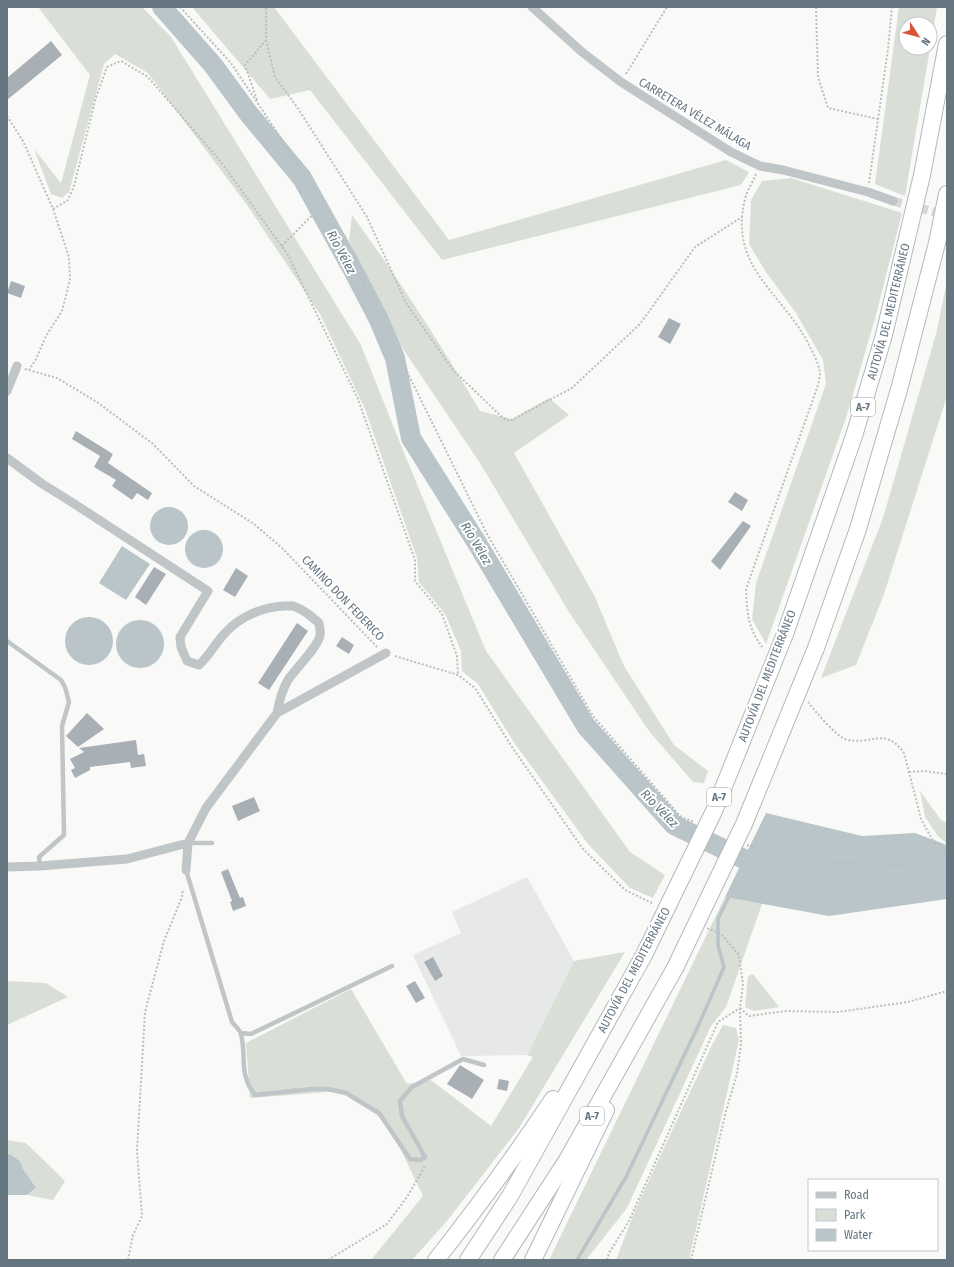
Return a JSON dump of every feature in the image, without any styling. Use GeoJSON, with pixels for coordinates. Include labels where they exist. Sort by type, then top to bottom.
{"type":"FeatureCollection","features":[{"type":"Feature","properties":{"kind":"highway","name":"AUTOVÍA DEL MEDITERRÁNEO"},"geometry":{"type":"LineString","coordinates":[[468,1260],[510,1196],[644,955],[714,810],[785,634],[854,436],[884,335],[920,182],[947,44]]}},
{"type":"Feature","properties":{"kind":"highway","name":"A-7"},"geometry":{"type":"LineString","coordinates":[[502,1260],[567,1160],[675,968],[744,824],[816,648],[858,529],[900,386],[937,243],[947,194]]}},
{"type":"Feature","properties":{"kind":"highway"},"geometry":{"type":"LineString","coordinates":[[533,1260],[675,968]]}},
{"type":"Feature","properties":{"kind":"highway"},"geometry":{"type":"LineString","coordinates":[[436,1260],[523,1145],[625,990]]}},
{"type":"Feature","properties":{"kind":"highway"},"geometry":{"type":"LineString","coordinates":[[427,1260],[443,1243],[460,1229]]}},
{"type":"Feature","properties":{"kind":"street","name":"CARRETERA VÉLEZ MÁLAGA"},"geometry":{"type":"LineString","coordinates":[[532,7],[582,52],[621,82],[731,152],[760,166],[783,170],[893,200]]}},
{"type":"Feature","properties":{"kind":"street"},"geometry":{"type":"LineString","coordinates":[[7,391],[17,366]]}},
{"type":"Feature","properties":{"kind":"street"},"geometry":{"type":"LineString","coordinates":[[7,458],[40,482],[208,592],[180,637],[181,647],[187,661],[199,665],[207,658],[227,631],[239,621],[256,612],[272,607],[293,606],[309,614],[319,623],[320,636],[313,649],[297,667],[287,682],[280,698],[276,713],[206,808],[188,843],[186,870]]}},
{"type":"Feature","properties":{"kind":"street"},"geometry":{"type":"LineString","coordinates":[[276,713],[386,653]]}},
{"type":"Feature","properties":{"kind":"street"},"geometry":{"type":"LineString","coordinates":[[7,867],[127,859],[188,843]]}},
{"type":"Feature","properties":{"kind":"lane"},"geometry":{"type":"LineString","coordinates":[[7,641],[61,680],[65,686],[68,702],[62,726],[64,835],[39,857],[40,866]]}},
{"type":"Feature","properties":{"kind":"lane"},"geometry":{"type":"LineString","coordinates":[[188,843],[212,843]]}},
{"type":"Feature","properties":{"kind":"lane"},"geometry":{"type":"LineString","coordinates":[[186,870],[232,1022],[241,1033],[245,1076],[248,1086],[255,1095],[312,1089],[328,1089],[346,1094],[379,1114],[410,1159],[420,1160],[424,1157],[402,1116],[400,1101],[412,1087],[463,1059],[484,1065]]}},
{"type":"Feature","properties":{"kind":"lane"},"geometry":{"type":"LineString","coordinates":[[241,1033],[251,1034],[392,966]]}},
{"type":"Feature","properties":{"kind":"path"},"geometry":{"type":"LineString","coordinates":[[180,7],[231,63],[324,203],[488,534],[593,716],[680,816],[700,825]]}},
{"type":"Feature","properties":{"kind":"path"},"geometry":{"type":"LineString","coordinates":[[266,7],[266,40],[276,77],[299,110],[367,217],[406,304],[453,370],[503,418],[510,421],[572,388],[640,324],[695,247],[742,217]]}},
{"type":"Feature","properties":{"kind":"path"},"geometry":{"type":"LineString","coordinates":[[621,82],[668,7]]}},
{"type":"Feature","properties":{"kind":"path"},"geometry":{"type":"LineString","coordinates":[[816,7],[818,77],[828,108],[878,120]]}},
{"type":"Feature","properties":{"kind":"path"},"geometry":{"type":"LineString","coordinates":[[868,192],[888,49],[892,7]]}},
{"type":"Feature","properties":{"kind":"path"},"geometry":{"type":"LineString","coordinates":[[259,104],[245,64],[266,40]]}},
{"type":"Feature","properties":{"kind":"path"},"geometry":{"type":"LineString","coordinates":[[53,209],[68,200],[74,186],[96,97],[107,67],[121,61],[148,76],[221,162],[288,255],[358,399],[415,560],[415,581],[442,614],[457,656],[458,675]]}},
{"type":"Feature","properties":{"kind":"path"},"geometry":{"type":"LineString","coordinates":[[7,116],[23,141],[53,209],[69,257],[70,280],[62,311],[46,336],[36,359],[29,370]]}},
{"type":"Feature","properties":{"kind":"path"},"geometry":{"type":"LineString","coordinates":[[760,166],[745,197],[742,217],[742,233],[745,248],[754,269],[763,283],[790,314],[816,359],[820,373],[818,385],[746,589],[750,624],[758,642],[768,654]]}},
{"type":"Feature","properties":{"kind":"path"},"geometry":{"type":"LineString","coordinates":[[282,246],[324,203]]}},
{"type":"Feature","properties":{"kind":"path","name":"CAMINO DON FEDERICO"},"geometry":{"type":"LineString","coordinates":[[17,366],[57,378],[97,402],[152,444],[194,486],[254,524],[282,548],[378,648],[386,653],[458,675],[475,688],[512,747],[583,849],[625,890],[655,904]]}},
{"type":"Feature","properties":{"kind":"path"},"geometry":{"type":"LineString","coordinates":[[742,843],[783,860],[936,867],[946,851],[932,839],[921,819],[904,753],[898,745],[885,738],[858,740],[845,738],[822,720],[807,701]]}},
{"type":"Feature","properties":{"kind":"path"},"geometry":{"type":"LineString","coordinates":[[909,772],[924,771],[947,774]]}},
{"type":"Feature","properties":{"kind":"path"},"geometry":{"type":"LineString","coordinates":[[128,1260],[133,1235],[142,1216],[137,1151],[145,1012],[164,941],[182,897],[186,870]]}},
{"type":"Feature","properties":{"kind":"path"},"geometry":{"type":"LineString","coordinates":[[691,1260],[726,1111],[737,1074],[741,1044],[740,1008],[743,984],[739,954],[721,934],[704,926]]}},
{"type":"Feature","properties":{"kind":"path"},"geometry":{"type":"LineString","coordinates":[[740,1008],[749,1016],[786,1012],[838,1012],[908,1002],[947,991]]}},
{"type":"Feature","properties":{"kind":"path"},"geometry":{"type":"LineString","coordinates":[[607,1260],[608,1253],[629,1221],[718,1022],[740,1008]]}},
{"type":"Feature","properties":{"kind":"path"},"geometry":{"type":"LineString","coordinates":[[328,1260],[387,1224],[407,1197],[428,1162],[424,1157]]}},
{"type":"Feature","properties":{"kind":"shaded area"},"geometry":{"type":"Polygon","coordinates":[[[527,877],[574,961],[527,1055],[461,1056],[413,955],[461,933],[452,912],[527,877]]]}},
{"type":"Feature","properties":{"kind":"green space"},"geometry":{"type":"Polygon","coordinates":[[[38,7],[142,7],[171,37],[361,345],[486,651],[630,852],[665,875],[653,898],[630,888],[588,844],[513,741],[478,684],[462,671],[461,651],[445,614],[419,582],[417,558],[365,409],[320,314],[247,205],[148,73],[115,54],[104,64],[69,192],[62,198],[51,194],[34,149],[61,183],[90,75],[38,7]]]}},
{"type":"Feature","properties":{"kind":"green space"},"geometry":{"type":"Polygon","coordinates":[[[192,7],[274,7],[449,240],[726,160],[749,172],[741,185],[442,260],[310,90],[270,99],[192,7]]]}},
{"type":"Feature","properties":{"kind":"green space"},"geometry":{"type":"Polygon","coordinates":[[[899,7],[937,7],[935,16],[898,16],[898,56],[929,56],[905,196],[875,184],[899,7]]]}},
{"type":"Feature","properties":{"kind":"green space"},"geometry":{"type":"Polygon","coordinates":[[[791,178],[902,213],[876,315],[846,418],[766,644],[752,619],[756,583],[826,384],[823,360],[796,313],[766,272],[749,244],[751,200],[762,181],[791,178]]]}},
{"type":"Feature","properties":{"kind":"green space"},"geometry":{"type":"Polygon","coordinates":[[[352,215],[418,311],[480,411],[512,419],[549,398],[569,415],[514,453],[594,595],[624,666],[674,745],[708,771],[704,783],[693,782],[649,731],[569,612],[480,463],[391,331],[349,241],[352,215]]]}},
{"type":"Feature","properties":{"kind":"green space"},"geometry":{"type":"Polygon","coordinates":[[[947,281],[947,396],[884,594],[856,665],[821,678],[883,518],[936,334],[947,281]]]}},
{"type":"Feature","properties":{"kind":"green space"},"geometry":{"type":"Polygon","coordinates":[[[920,791],[941,820],[947,823],[947,844],[938,836],[925,817],[920,791]]]}},
{"type":"Feature","properties":{"kind":"green space"},"geometry":{"type":"Polygon","coordinates":[[[725,897],[762,904],[726,1007],[711,1026],[627,1208],[586,1260],[549,1260],[725,897]]]}},
{"type":"Feature","properties":{"kind":"green space"},"geometry":{"type":"Polygon","coordinates":[[[625,952],[519,1128],[447,1221],[412,1260],[371,1260],[423,1196],[387,1121],[339,1091],[250,1098],[246,1043],[351,989],[407,1084],[431,1080],[491,1126],[533,1057],[527,1055],[574,961],[625,952]]]}},
{"type":"Feature","properties":{"kind":"green space"},"geometry":{"type":"Polygon","coordinates":[[[753,974],[779,1007],[754,1011],[745,1007],[748,976],[753,974]]]}},
{"type":"Feature","properties":{"kind":"green space"},"geometry":{"type":"Polygon","coordinates":[[[7,981],[46,983],[68,997],[7,1025],[7,981]]]}},
{"type":"Feature","properties":{"kind":"green space"},"geometry":{"type":"Polygon","coordinates":[[[723,1025],[736,1028],[739,1040],[689,1260],[616,1260],[636,1208],[712,1045],[723,1025]]]}},
{"type":"Feature","properties":{"kind":"green space"},"geometry":{"type":"Polygon","coordinates":[[[7,1140],[26,1143],[65,1181],[53,1200],[27,1195],[36,1189],[23,1169],[20,1161],[10,1154],[7,1155],[7,1140]]]}},
{"type":"Feature","properties":{"kind":"water"},"geometry":{"type":"Polygon","coordinates":[[[165,507],[173,507],[183,512],[187,519],[187,533],[183,540],[173,545],[165,545],[155,540],[153,537],[150,530],[150,522],[155,512],[158,510],[165,507]]]}},
{"type":"Feature","properties":{"kind":"water"},"geometry":{"type":"Polygon","coordinates":[[[200,530],[208,530],[218,535],[222,542],[222,556],[218,563],[208,568],[200,568],[190,563],[188,560],[185,553],[185,545],[190,535],[193,533],[200,530]]]}},
{"type":"Feature","properties":{"kind":"water"},"geometry":{"type":"Polygon","coordinates":[[[122,546],[150,564],[126,600],[99,583],[122,546]]]}},
{"type":"Feature","properties":{"kind":"water"},"geometry":{"type":"Polygon","coordinates":[[[89,617],[98,619],[106,624],[111,632],[113,641],[111,650],[106,658],[98,663],[89,665],[80,663],[72,658],[67,650],[65,641],[67,632],[72,624],[80,619],[89,617]]]}},
{"type":"Feature","properties":{"kind":"water"},"geometry":{"type":"Polygon","coordinates":[[[140,620],[149,622],[157,627],[162,635],[164,644],[162,653],[157,661],[149,666],[140,668],[131,666],[123,661],[118,653],[116,644],[118,635],[123,627],[131,622],[140,620]]]}},
{"type":"Feature","properties":{"kind":"water"},"geometry":{"type":"Polygon","coordinates":[[[766,813],[862,836],[915,833],[947,845],[947,899],[829,916],[725,897],[766,813]]]}},
{"type":"Feature","properties":{"kind":"water"},"geometry":{"type":"Polygon","coordinates":[[[10,1154],[20,1161],[23,1169],[36,1188],[27,1195],[7,1195],[7,1155],[10,1154]]]}},
{"type":"Feature","properties":{"kind":"building"},"geometry":{"type":"Polygon","coordinates":[[[51,41],[62,55],[7,100],[7,78],[51,41]]]}},
{"type":"Feature","properties":{"kind":"building"},"geometry":{"type":"Polygon","coordinates":[[[11,281],[25,286],[21,298],[7,293],[11,281]]]}},
{"type":"Feature","properties":{"kind":"building"},"geometry":{"type":"Polygon","coordinates":[[[669,318],[681,324],[670,344],[658,337],[669,318]]]}},
{"type":"Feature","properties":{"kind":"building"},"geometry":{"type":"Polygon","coordinates":[[[76,431],[113,454],[108,463],[152,493],[148,500],[137,493],[132,500],[112,486],[116,480],[94,467],[100,456],[72,439],[76,431]]]}},
{"type":"Feature","properties":{"kind":"building"},"geometry":{"type":"Polygon","coordinates":[[[735,492],[748,500],[742,511],[728,502],[735,492]]]}},
{"type":"Feature","properties":{"kind":"building"},"geometry":{"type":"Polygon","coordinates":[[[743,521],[751,526],[720,570],[711,561],[743,521]]]}},
{"type":"Feature","properties":{"kind":"building"},"geometry":{"type":"Polygon","coordinates":[[[154,567],[166,574],[146,605],[135,597],[154,567]]]}},
{"type":"Feature","properties":{"kind":"building"},"geometry":{"type":"Polygon","coordinates":[[[236,568],[248,576],[235,597],[223,590],[236,568]]]}},
{"type":"Feature","properties":{"kind":"building"},"geometry":{"type":"Polygon","coordinates":[[[297,623],[308,631],[269,690],[258,683],[297,623]]]}},
{"type":"Feature","properties":{"kind":"building"},"geometry":{"type":"Polygon","coordinates":[[[342,637],[354,645],[349,654],[336,646],[342,637]]]}},
{"type":"Feature","properties":{"kind":"building"},"geometry":{"type":"Polygon","coordinates":[[[87,713],[104,729],[78,747],[66,736],[87,713]]]}},
{"type":"Feature","properties":{"kind":"building"},"geometry":{"type":"Polygon","coordinates":[[[136,740],[138,755],[144,754],[146,766],[131,768],[130,762],[90,767],[90,770],[75,778],[71,770],[75,768],[70,759],[84,752],[79,748],[136,740]]]}},
{"type":"Feature","properties":{"kind":"building"},"geometry":{"type":"Polygon","coordinates":[[[254,797],[260,811],[238,821],[232,806],[254,797]]]}},
{"type":"Feature","properties":{"kind":"building"},"geometry":{"type":"Polygon","coordinates":[[[228,869],[240,898],[243,897],[246,906],[233,911],[230,902],[232,901],[221,872],[228,869]]]}},
{"type":"Feature","properties":{"kind":"building"},"geometry":{"type":"Polygon","coordinates":[[[433,957],[443,976],[435,981],[424,962],[433,957]]]}},
{"type":"Feature","properties":{"kind":"building"},"geometry":{"type":"Polygon","coordinates":[[[415,981],[425,998],[416,1003],[406,986],[415,981]]]}},
{"type":"Feature","properties":{"kind":"building"},"geometry":{"type":"Polygon","coordinates":[[[460,1065],[484,1080],[472,1099],[447,1084],[460,1065]]]}},
{"type":"Feature","properties":{"kind":"building"},"geometry":{"type":"Polygon","coordinates":[[[499,1079],[509,1081],[507,1091],[497,1089],[499,1079]]]}},
{"type":"Feature","properties":{"kind":"waterway","name":"Río Vélez"},"geometry":{"type":"LineString","coordinates":[[162,7],[213,65],[249,114],[302,178],[379,320],[395,358],[411,438],[477,543],[586,726],[674,825],[748,861],[770,868]]}},
{"type":"Feature","properties":{"kind":"waterway"},"geometry":{"type":"LineString","coordinates":[[577,1260],[626,1177],[700,1022],[724,967],[718,945],[718,919],[730,894]]}},
{"type":"Feature","properties":{"kind":"tunnel"},"geometry":{"type":"LineString","coordinates":[[893,201],[946,215]]}}]}
